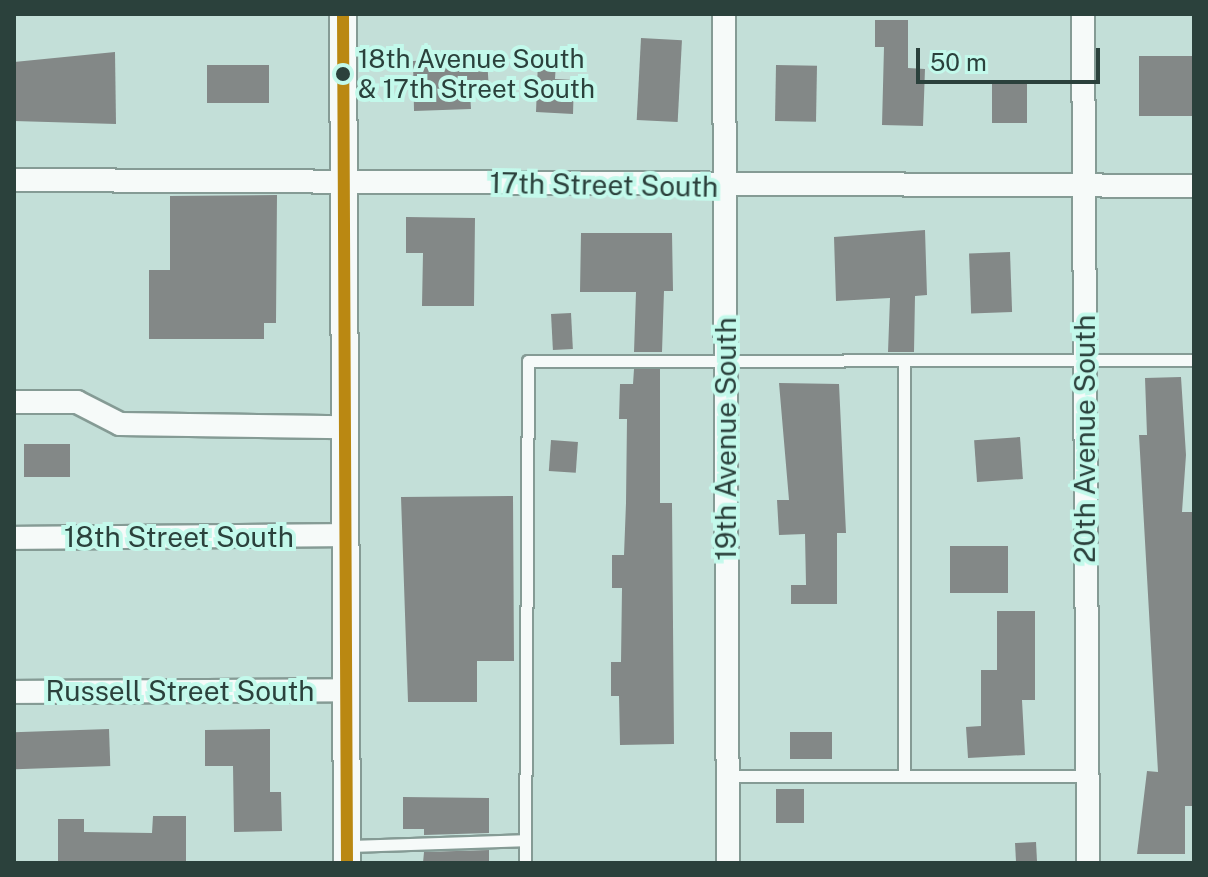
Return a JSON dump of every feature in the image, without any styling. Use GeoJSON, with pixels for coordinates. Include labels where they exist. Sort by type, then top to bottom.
{"type":"FeatureCollection","features":[{"type":"Feature","properties":{"kind":"street"},"geometry":{"type":"LineString","coordinates":[[343,14],[347,855]]}},
{"type":"Feature","properties":{"kind":"street","name":"19th Avenue South"},"geometry":{"type":"LineString","coordinates":[[724,14],[728,863]]}},
{"type":"Feature","properties":{"kind":"street","name":"20th Avenue South"},"geometry":{"type":"LineString","coordinates":[[1083,14],[1088,863]]}},
{"type":"Feature","properties":{"kind":"street","name":"17th Street South"},"geometry":{"type":"LineString","coordinates":[[14,180],[344,180],[724,187],[1194,186]]}},
{"type":"Feature","properties":{"kind":"street"},"geometry":{"type":"LineString","coordinates":[[14,402],[77,402],[120,424],[344,427]]}},
{"type":"Feature","properties":{"kind":"street","name":"18th Street South"},"geometry":{"type":"LineString","coordinates":[[14,538],[345,535]]}},
{"type":"Feature","properties":{"kind":"street","name":"Russell Street South"},"geometry":{"type":"LineString","coordinates":[[14,692],[345,690]]}},
{"type":"Feature","properties":{"kind":"lane"},"geometry":{"type":"LineString","coordinates":[[904,360],[904,776]]}},
{"type":"Feature","properties":{"kind":"lane"},"geometry":{"type":"LineString","coordinates":[[525,863],[528,361],[1194,360]]}},
{"type":"Feature","properties":{"kind":"lane"},"geometry":{"type":"LineString","coordinates":[[727,776],[1088,776]]}},
{"type":"Feature","properties":{"kind":"lane"},"geometry":{"type":"LineString","coordinates":[[347,855],[525,840]]}},
{"type":"Feature","properties":{"kind":"building"},"geometry":{"type":"Polygon","coordinates":[[[875,20],[908,20],[908,68],[925,69],[923,126],[882,125],[884,47],[875,47],[875,20]]]}},
{"type":"Feature","properties":{"kind":"building"},"geometry":{"type":"Polygon","coordinates":[[[641,38],[682,40],[678,122],[637,120],[641,38]]]}},
{"type":"Feature","properties":{"kind":"building"},"geometry":{"type":"Polygon","coordinates":[[[115,52],[116,124],[14,121],[14,62],[115,52]]]}},
{"type":"Feature","properties":{"kind":"building"},"geometry":{"type":"Polygon","coordinates":[[[1139,56],[1194,56],[1194,116],[1139,116],[1139,56]]]}},
{"type":"Feature","properties":{"kind":"building"},"geometry":{"type":"Polygon","coordinates":[[[487,58],[489,91],[470,92],[471,109],[414,111],[413,61],[487,58]]]}},
{"type":"Feature","properties":{"kind":"building"},"geometry":{"type":"Polygon","coordinates":[[[538,61],[556,62],[555,79],[574,80],[573,114],[536,112],[538,61]]]}},
{"type":"Feature","properties":{"kind":"building"},"geometry":{"type":"Polygon","coordinates":[[[207,65],[269,65],[269,103],[207,103],[207,65]]]}},
{"type":"Feature","properties":{"kind":"building"},"geometry":{"type":"Polygon","coordinates":[[[776,65],[817,66],[816,122],[775,121],[776,65]]]}},
{"type":"Feature","properties":{"kind":"building"},"geometry":{"type":"Polygon","coordinates":[[[992,82],[1027,82],[1027,123],[992,123],[992,82]]]}},
{"type":"Feature","properties":{"kind":"building"},"geometry":{"type":"Polygon","coordinates":[[[277,195],[276,323],[264,323],[264,339],[149,339],[149,270],[170,270],[170,196],[277,195]]]}},
{"type":"Feature","properties":{"kind":"building"},"geometry":{"type":"Polygon","coordinates":[[[406,217],[475,218],[474,306],[422,306],[423,253],[406,253],[406,217]]]}},
{"type":"Feature","properties":{"kind":"building"},"geometry":{"type":"Polygon","coordinates":[[[925,230],[927,295],[915,296],[914,352],[888,352],[890,298],[836,301],[834,237],[925,230]]]}},
{"type":"Feature","properties":{"kind":"building"},"geometry":{"type":"Polygon","coordinates":[[[581,233],[672,233],[673,291],[664,291],[662,352],[634,352],[636,292],[580,292],[581,233]]]}},
{"type":"Feature","properties":{"kind":"building"},"geometry":{"type":"Polygon","coordinates":[[[1010,252],[1012,312],[971,313],[969,253],[1010,252]]]}},
{"type":"Feature","properties":{"kind":"building"},"geometry":{"type":"Polygon","coordinates":[[[571,313],[573,349],[553,350],[551,314],[571,313]]]}},
{"type":"Feature","properties":{"kind":"building"},"geometry":{"type":"Polygon","coordinates":[[[634,369],[660,369],[660,503],[672,503],[674,744],[620,745],[619,696],[611,696],[611,662],[621,662],[622,588],[612,588],[612,555],[624,555],[626,503],[627,419],[619,419],[620,384],[633,384],[634,369]]]}},
{"type":"Feature","properties":{"kind":"building"},"geometry":{"type":"Polygon","coordinates":[[[1181,377],[1186,455],[1182,512],[1194,512],[1194,806],[1185,806],[1185,854],[1137,854],[1147,771],[1158,772],[1139,435],[1147,435],[1145,378],[1181,377]]]}},
{"type":"Feature","properties":{"kind":"building"},"geometry":{"type":"Polygon","coordinates":[[[779,383],[839,384],[846,533],[837,533],[837,604],[791,604],[791,585],[806,585],[805,534],[779,535],[777,500],[789,500],[779,383]]]}},
{"type":"Feature","properties":{"kind":"building"},"geometry":{"type":"Polygon","coordinates":[[[1020,437],[1023,479],[977,482],[974,440],[1020,437]]]}},
{"type":"Feature","properties":{"kind":"building"},"geometry":{"type":"Polygon","coordinates":[[[551,440],[578,442],[576,473],[549,471],[551,440]]]}},
{"type":"Feature","properties":{"kind":"building"},"geometry":{"type":"Polygon","coordinates":[[[24,444],[70,444],[70,477],[24,477],[24,444]]]}},
{"type":"Feature","properties":{"kind":"building"},"geometry":{"type":"Polygon","coordinates":[[[513,496],[514,661],[477,661],[477,702],[408,702],[401,497],[513,496]]]}},
{"type":"Feature","properties":{"kind":"building"},"geometry":{"type":"Polygon","coordinates":[[[950,546],[1008,546],[1008,593],[950,593],[950,546]]]}},
{"type":"Feature","properties":{"kind":"building"},"geometry":{"type":"Polygon","coordinates":[[[997,611],[1035,611],[1035,700],[1022,700],[1025,755],[968,758],[966,727],[981,726],[981,670],[997,670],[997,611]]]}},
{"type":"Feature","properties":{"kind":"building"},"geometry":{"type":"Polygon","coordinates":[[[109,729],[110,766],[15,769],[14,732],[109,729]]]}},
{"type":"Feature","properties":{"kind":"building"},"geometry":{"type":"Polygon","coordinates":[[[270,729],[270,792],[281,792],[282,831],[234,832],[233,766],[205,766],[205,730],[270,729]]]}},
{"type":"Feature","properties":{"kind":"building"},"geometry":{"type":"Polygon","coordinates":[[[790,732],[832,732],[832,759],[790,759],[790,732]]]}},
{"type":"Feature","properties":{"kind":"building"},"geometry":{"type":"Polygon","coordinates":[[[776,789],[804,789],[804,823],[776,823],[776,789]]]}},
{"type":"Feature","properties":{"kind":"building"},"geometry":{"type":"Polygon","coordinates":[[[403,797],[489,798],[489,833],[424,835],[424,829],[403,829],[403,797]]]}},
{"type":"Feature","properties":{"kind":"building"},"geometry":{"type":"Polygon","coordinates":[[[153,816],[186,816],[186,861],[58,863],[58,819],[84,819],[84,832],[152,833],[153,816]]]}},
{"type":"Feature","properties":{"kind":"building"},"geometry":{"type":"Polygon","coordinates":[[[1036,842],[1037,863],[1016,863],[1015,843],[1036,842]]]}},
{"type":"Feature","properties":{"kind":"building"},"geometry":{"type":"Polygon","coordinates":[[[489,850],[489,863],[423,863],[424,852],[489,850]]]}},
{"type":"Feature","properties":{"kind":"transit line"},"geometry":{"type":"LineString","coordinates":[[343,14],[347,863]]}},
{"type":"Feature","properties":{"kind":"place","name":"18th Avenue South & 17th Street South"},"geometry":{"type":"Point","coordinates":[343,74]}}]}
